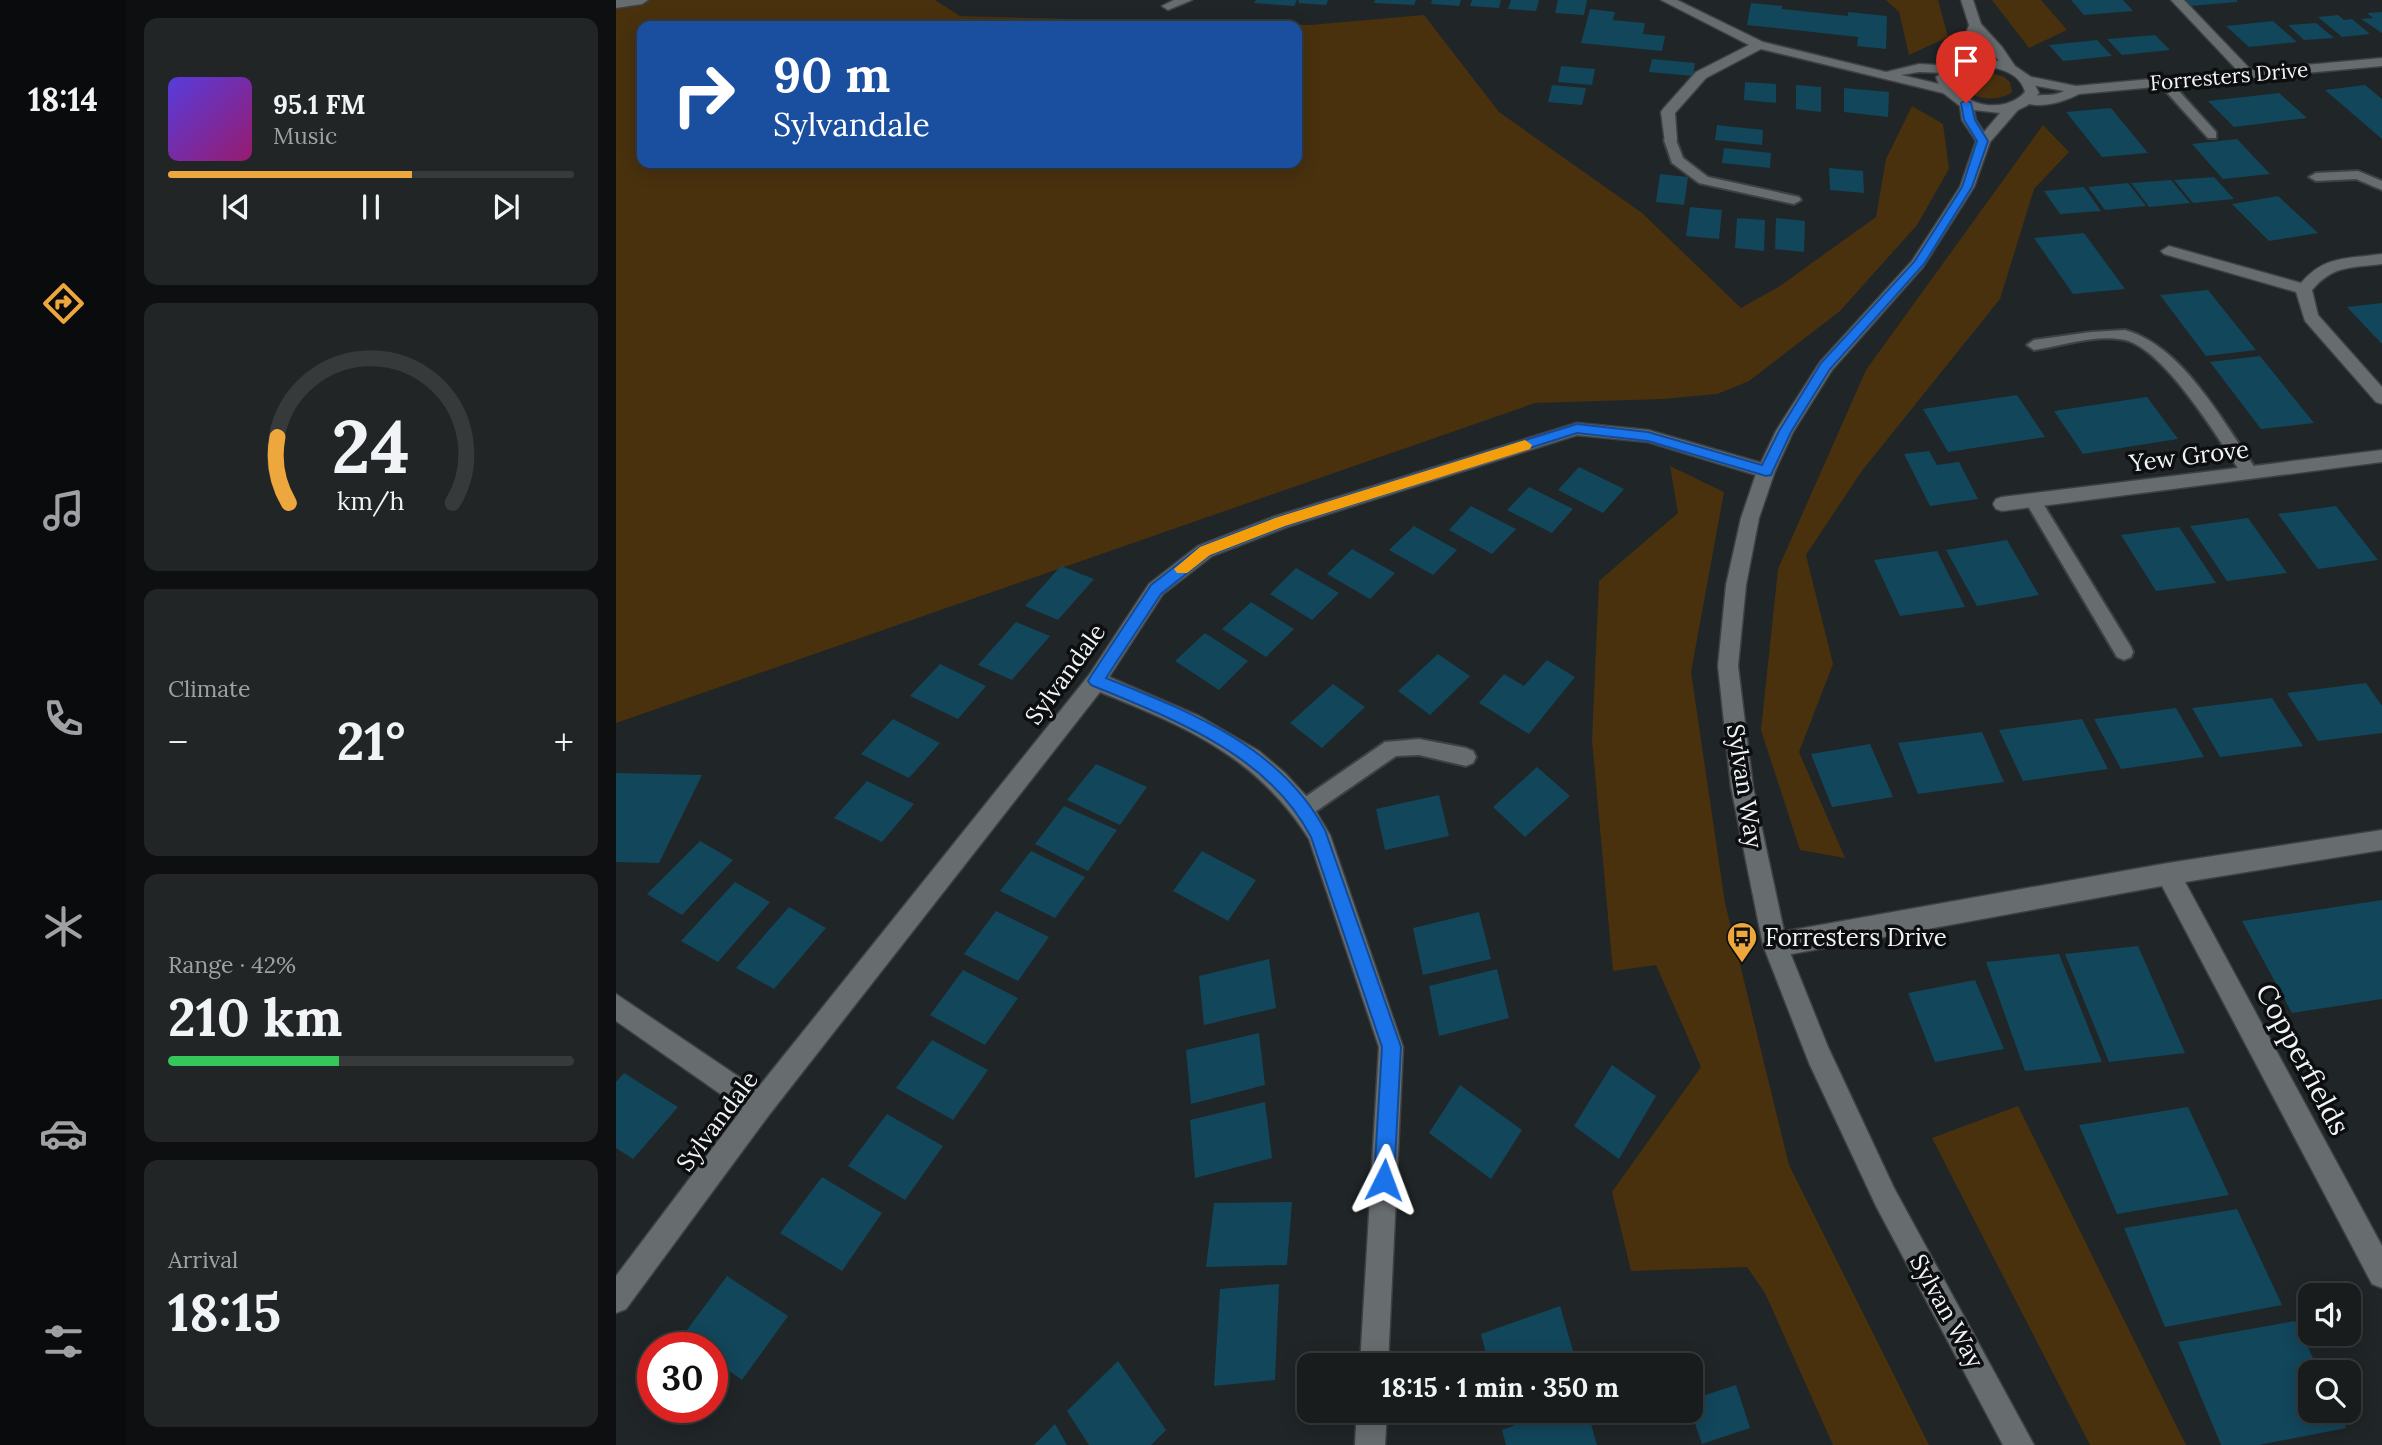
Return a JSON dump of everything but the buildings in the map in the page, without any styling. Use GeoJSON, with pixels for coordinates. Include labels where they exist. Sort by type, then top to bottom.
{"type":"FeatureCollection","features":[{"type":"Feature","properties":{"kind":"street"},"geometry":{"type":"LineString","coordinates":[[616,4],[642,0]]}},
{"type":"Feature","properties":{"kind":"street"},"geometry":{"type":"LineString","coordinates":[[1168,6],[1186,0]]}},
{"type":"Feature","properties":{"kind":"street"},"geometry":{"type":"LineString","coordinates":[[1667,0],[1759,45],[1947,90],[1966,103],[1991,109],[2012,108],[2028,100],[2032,93],[2027,79]]}},
{"type":"Feature","properties":{"kind":"street"},"geometry":{"type":"LineString","coordinates":[[1967,0],[1975,26],[1998,50],[2010,69]]}},
{"type":"Feature","properties":{"kind":"street"},"geometry":{"type":"LineString","coordinates":[[2177,0],[2248,74]]}},
{"type":"Feature","properties":{"kind":"street"},"geometry":{"type":"LineString","coordinates":[[1947,90],[1943,77],[1955,66],[1975,26]]}},
{"type":"Feature","properties":{"kind":"street"},"geometry":{"type":"LineString","coordinates":[[1670,140],[1668,112],[1701,75],[1759,45]]}},
{"type":"Feature","properties":{"kind":"street"},"geometry":{"type":"LineString","coordinates":[[1887,74],[1983,62],[2010,69]]}},
{"type":"Feature","properties":{"kind":"street","name":"Forresters Drive"},"geometry":{"type":"LineString","coordinates":[[2010,69],[2027,79],[2076,90],[2382,62]]}},
{"type":"Feature","properties":{"kind":"street","name":"Forresters Drive"},"geometry":{"type":"LineString","coordinates":[[2028,100],[2060,99],[2076,90]]}},
{"type":"Feature","properties":{"kind":"street"},"geometry":{"type":"LineString","coordinates":[[1966,103],[1969,120],[1983,141]]}},
{"type":"Feature","properties":{"kind":"street","name":"Sylvan Way"},"geometry":{"type":"LineString","coordinates":[[2012,108],[1983,141],[1967,187],[1945,226],[1918,264],[1826,366],[1785,431],[1766,471],[1750,518],[1736,584],[1728,666],[1742,787],[1775,945],[1818,1054],[1885,1197],[2019,1445]]}},
{"type":"Feature","properties":{"kind":"street"},"geometry":{"type":"LineString","coordinates":[[2169,251],[2304,289]]}},
{"type":"Feature","properties":{"kind":"street"},"geometry":{"type":"LineString","coordinates":[[2382,259],[2335,265],[2320,271],[2304,289],[2305,302],[2311,317],[2382,398]]}},
{"type":"Feature","properties":{"kind":"street","name":"Sylvandale"},"geometry":{"type":"LineString","coordinates":[[616,1299],[760,1107],[1096,681],[1156,589],[1205,551],[1280,522],[1577,429],[1648,436],[1766,471]]}},
{"type":"Feature","properties":{"kind":"street","name":"Yew Grove"},"geometry":{"type":"LineString","coordinates":[[2002,504],[2382,456]]}},
{"type":"Feature","properties":{"kind":"street"},"geometry":{"type":"LineString","coordinates":[[1096,681],[1170,711],[1256,759],[1304,808],[1319,835],[1391,1047],[1375,1353]]}},
{"type":"Feature","properties":{"kind":"street"},"geometry":{"type":"LineString","coordinates":[[1775,945],[2168,874],[2382,840]]}},
{"type":"Feature","properties":{"kind":"street","name":"Copperfields"},"geometry":{"type":"LineString","coordinates":[[2168,874],[2382,1274]]}},
{"type":"Feature","properties":{"kind":"street"},"geometry":{"type":"LineString","coordinates":[[616,1006],[760,1107]]}},
{"type":"Feature","properties":{"kind":"street"},"geometry":{"type":"LineString","coordinates":[[1370,1445],[1371,1423]]}},
{"type":"Feature","properties":{"kind":"lane"},"geometry":{"type":"LineString","coordinates":[[2164,82],[2212,135]]}},
{"type":"Feature","properties":{"kind":"lane"},"geometry":{"type":"LineString","coordinates":[[1670,140],[1677,160],[1704,180],[1794,200]]}},
{"type":"Feature","properties":{"kind":"lane"},"geometry":{"type":"LineString","coordinates":[[2316,177],[2358,175],[2382,186]]}},
{"type":"Feature","properties":{"kind":"lane"},"geometry":{"type":"LineString","coordinates":[[2034,345],[2128,335],[2149,342],[2168,360],[2250,473]]}},
{"type":"Feature","properties":{"kind":"lane"},"geometry":{"type":"LineString","coordinates":[[2033,501],[2124,652]]}},
{"type":"Feature","properties":{"kind":"lane"},"geometry":{"type":"LineString","coordinates":[[1304,808],[1392,748],[1419,747],[1466,757]]}},
{"type":"Feature","properties":{"kind":"shaded area"},"geometry":{"type":"Polygon","coordinates":[[[616,0],[935,0],[960,16],[1154,21],[637,21],[637,168],[1302,168],[1302,25],[1424,15],[1499,112],[1642,213],[1741,308],[1780,286],[1876,217],[1886,159],[1912,106],[1943,124],[1949,169],[1917,225],[1840,311],[1749,381],[1717,394],[1663,399],[1535,403],[616,723],[616,0]]]}},
{"type":"Feature","properties":{"kind":"shaded area"},"geometry":{"type":"Polygon","coordinates":[[[1886,0],[1938,0],[1948,37],[1909,55],[1899,12],[1886,0]]]}},
{"type":"Feature","properties":{"kind":"shaded area"},"geometry":{"type":"Polygon","coordinates":[[[1992,0],[2041,0],[2067,30],[2029,48],[1992,0]]]}},
{"type":"Feature","properties":{"kind":"shaded area"},"geometry":{"type":"Polygon","coordinates":[[[1985,71],[2004,77],[2010,82],[2012,92],[1999,98],[1984,98],[1970,93],[1960,82],[1967,73],[1985,71]]]}},
{"type":"Feature","properties":{"kind":"shaded area"},"geometry":{"type":"Polygon","coordinates":[[[2043,125],[2069,152],[2034,189],[2000,299],[1861,472],[1806,555],[1833,664],[1799,752],[1845,858],[1800,850],[1761,730],[1778,569],[1866,370],[2043,125]]]}},
{"type":"Feature","properties":{"kind":"shaded area"},"geometry":{"type":"Polygon","coordinates":[[[1670,466],[1724,492],[1691,672],[1725,903],[1789,1165],[1929,1445],[1833,1445],[1765,1293],[1747,1267],[1631,1271],[1612,1192],[1701,1067],[1656,965],[1613,971],[1592,740],[1599,581],[1678,513],[1670,466]]]}},
{"type":"Feature","properties":{"kind":"shaded area"},"geometry":{"type":"Polygon","coordinates":[[[2018,1106],[2186,1445],[2090,1445],[1932,1138],[2018,1106]]]}},
{"type":"Feature","properties":{"kind":"slow traffic"},"geometry":{"type":"LineString","coordinates":[[1182,569],[1205,551],[1280,522],[1525,445]]}},
{"type":"Feature","properties":{"kind":"place","name":"Forresters Drive"},"geometry":{"type":"Point","coordinates":[1742,964]}},
{"type":"Feature","properties":{"kind":"route"},"geometry":{"type":"LineString","coordinates":[[1384,1180],[1391,1047],[1319,835],[1304,808],[1256,759],[1170,711],[1096,681],[1156,589],[1205,551],[1280,522],[1553,436],[1577,429],[1648,436],[1766,471],[1785,431],[1826,366],[1918,264],[1945,226],[1967,187],[1983,141],[1969,120],[1966,103]]}}]}
